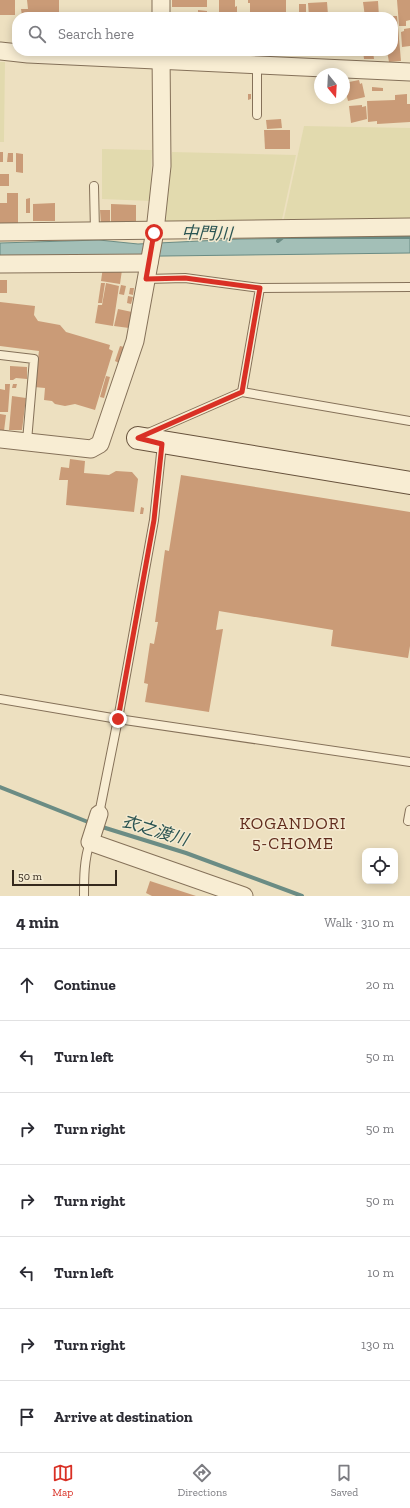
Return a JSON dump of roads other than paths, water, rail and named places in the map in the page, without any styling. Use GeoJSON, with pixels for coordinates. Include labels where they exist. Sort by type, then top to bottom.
{"type":"FeatureCollection","features":[{"type":"Feature","properties":{"kind":"street"},"geometry":{"type":"LineString","coordinates":[[161,0],[161,12]]}},
{"type":"Feature","properties":{"kind":"street"},"geometry":{"type":"LineString","coordinates":[[0,51],[12,52]]}},
{"type":"Feature","properties":{"kind":"street"},"geometry":{"type":"LineString","coordinates":[[0,439],[91,449],[100,444],[134,341],[155,232],[162,166],[161,56],[257,64],[410,72]]}},
{"type":"Feature","properties":{"kind":"street"},"geometry":{"type":"LineString","coordinates":[[0,232],[155,232],[410,227]]}},
{"type":"Feature","properties":{"kind":"street"},"geometry":{"type":"LineString","coordinates":[[0,264],[148,271]]}},
{"type":"Feature","properties":{"kind":"street"},"geometry":{"type":"LineString","coordinates":[[138,438],[162,444]]}},
{"type":"Feature","properties":{"kind":"street"},"geometry":{"type":"LineString","coordinates":[[138,438],[410,483]]}},
{"type":"Feature","properties":{"kind":"street"},"geometry":{"type":"LineString","coordinates":[[99,814],[91,840],[244,896]]}},
{"type":"Feature","properties":{"kind":"lane"},"geometry":{"type":"LineString","coordinates":[[257,64],[257,115]]}},
{"type":"Feature","properties":{"kind":"lane"},"geometry":{"type":"LineString","coordinates":[[94,186],[94,232]]}},
{"type":"Feature","properties":{"kind":"lane"},"geometry":{"type":"LineString","coordinates":[[148,271],[185,278],[260,288],[410,287]]}},
{"type":"Feature","properties":{"kind":"lane"},"geometry":{"type":"LineString","coordinates":[[242,392],[260,288]]}},
{"type":"Feature","properties":{"kind":"lane"},"geometry":{"type":"LineString","coordinates":[[0,355],[34,359],[26,441]]}},
{"type":"Feature","properties":{"kind":"lane"},"geometry":{"type":"LineString","coordinates":[[138,438],[242,392],[410,421]]}},
{"type":"Feature","properties":{"kind":"lane"},"geometry":{"type":"LineString","coordinates":[[99,814],[118,719],[154,520],[162,444]]}},
{"type":"Feature","properties":{"kind":"lane"},"geometry":{"type":"LineString","coordinates":[[0,699],[118,719],[410,762]]}},
{"type":"Feature","properties":{"kind":"lane"},"geometry":{"type":"LineString","coordinates":[[408,821],[410,810]]}},
{"type":"Feature","properties":{"kind":"lane"},"geometry":{"type":"LineString","coordinates":[[84,896],[85,861],[91,840]]}},
{"type":"Feature","properties":{"kind":"water"},"geometry":{"type":"Polygon","coordinates":[[[410,237],[410,253],[0,258],[0,243],[99,240],[138,244],[241,239],[410,237]]]}},
{"type":"Feature","properties":{"kind":"waterway","name":"中門川"},"geometry":{"type":"LineString","coordinates":[[278,241],[283,237],[410,237]]}},
{"type":"Feature","properties":{"kind":"waterway","name":"衣之渡川"},"geometry":{"type":"LineString","coordinates":[[0,787],[93,824]]}},
{"type":"Feature","properties":{"kind":"waterway","name":"衣之渡川"},"geometry":{"type":"LineString","coordinates":[[99,826],[186,853],[302,896]]}},
{"type":"Feature","properties":{"kind":"district","name":"KOGANDORI 5-CHOME"},"geometry":{"type":"Point","coordinates":[293,833]}}]}
